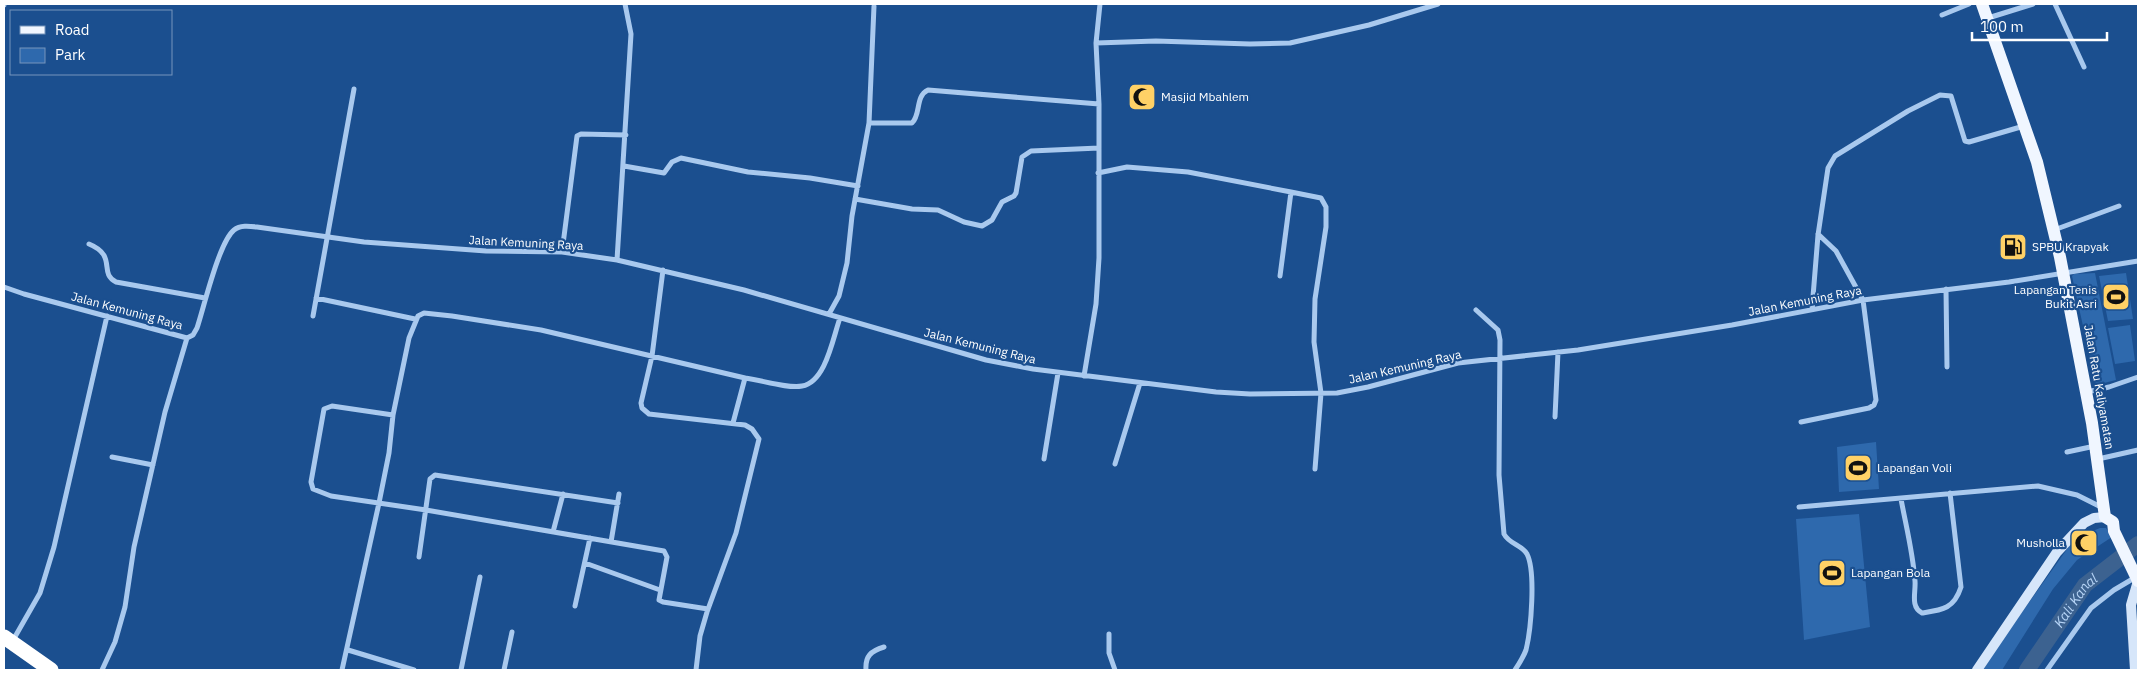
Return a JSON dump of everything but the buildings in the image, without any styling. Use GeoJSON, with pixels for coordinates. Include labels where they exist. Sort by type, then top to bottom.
{"type":"FeatureCollection","features":[{"type":"Feature","properties":{"kind":"highway"},"geometry":{"type":"LineString","coordinates":[[8,640],[51,670]]}},
{"type":"Feature","properties":{"kind":"main road","name":"Jalan Ratu Kaliyamatan"},"geometry":{"type":"LineString","coordinates":[[1982,4],[2037,162],[2064,273],[2087,392],[2105,513]]}},
{"type":"Feature","properties":{"kind":"main road"},"geometry":{"type":"LineString","coordinates":[[1977,670],[2057,552],[2084,523],[2105,513],[2113,522],[2114,531],[2137,578],[2131,600],[2135,670]]}},
{"type":"Feature","properties":{"kind":"street"},"geometry":{"type":"LineString","coordinates":[[618,260],[631,34],[625,4]]}},
{"type":"Feature","properties":{"kind":"street"},"geometry":{"type":"LineString","coordinates":[[1084,376],[1096,304],[1099,258],[1099,104],[1096,43],[1100,4]]}},
{"type":"Feature","properties":{"kind":"street"},"geometry":{"type":"LineString","coordinates":[[1096,43],[1156,41],[1250,44],[1290,43],[1369,25],[1438,4]]}},
{"type":"Feature","properties":{"kind":"street"},"geometry":{"type":"LineString","coordinates":[[1942,15],[1969,4]]}},
{"type":"Feature","properties":{"kind":"street"},"geometry":{"type":"LineString","coordinates":[[1988,18],[2033,4]]}},
{"type":"Feature","properties":{"kind":"street"},"geometry":{"type":"LineString","coordinates":[[2055,4],[2084,67]]}},
{"type":"Feature","properties":{"kind":"street"},"geometry":{"type":"LineString","coordinates":[[829,314],[839,296],[847,263],[855,199],[869,122],[874,6]]}},
{"type":"Feature","properties":{"kind":"street"},"geometry":{"type":"LineString","coordinates":[[314,316],[326,238],[354,89]]}},
{"type":"Feature","properties":{"kind":"street"},"geometry":{"type":"LineString","coordinates":[[869,122],[912,123],[916,119],[921,96],[928,90],[1099,104]]}},
{"type":"Feature","properties":{"kind":"street"},"geometry":{"type":"LineString","coordinates":[[1812,308],[1818,234],[1828,168],[1832,158],[1908,111],[1940,95],[1949,95],[1963,138],[1969,142],[2025,126]]}},
{"type":"Feature","properties":{"kind":"street"},"geometry":{"type":"LineString","coordinates":[[562,252],[578,135],[626,135]]}},
{"type":"Feature","properties":{"kind":"street"},"geometry":{"type":"LineString","coordinates":[[855,199],[912,210],[938,210],[964,222],[982,226],[992,220],[1002,202],[1016,193],[1022,157],[1031,150],[1099,148]]}},
{"type":"Feature","properties":{"kind":"street"},"geometry":{"type":"LineString","coordinates":[[624,166],[664,173],[676,159],[681,158],[740,171],[810,178],[858,186]]}},
{"type":"Feature","properties":{"kind":"street"},"geometry":{"type":"LineString","coordinates":[[1098,173],[1127,167],[1188,172],[1321,198],[1326,207],[1326,227],[1315,299],[1314,342],[1321,393],[1315,469]]}},
{"type":"Feature","properties":{"kind":"street"},"geometry":{"type":"LineString","coordinates":[[1280,276],[1291,192]]}},
{"type":"Feature","properties":{"kind":"street"},"geometry":{"type":"LineString","coordinates":[[2053,230],[2119,206]]}},
{"type":"Feature","properties":{"kind":"street","name":"Jalan Kemuning Raya"},"geometry":{"type":"LineString","coordinates":[[4,287],[187,338],[193,335],[197,328],[205,298],[227,239],[238,227],[257,227],[326,238],[486,251],[562,252],[618,260],[702,279],[986,360],[1058,373],[1216,392],[1250,394],[1337,393],[1368,387],[1458,363],[1558,352],[1732,325],[1812,308],[2138,261]]}},
{"type":"Feature","properties":{"kind":"street"},"geometry":{"type":"LineString","coordinates":[[1801,422],[1869,408],[1874,405],[1876,400],[1863,300],[1836,251],[1818,234]]}},
{"type":"Feature","properties":{"kind":"street"},"geometry":{"type":"LineString","coordinates":[[89,244],[103,252],[109,277],[116,282],[205,298]]}},
{"type":"Feature","properties":{"kind":"street"},"geometry":{"type":"LineString","coordinates":[[663,270],[652,356],[641,403],[642,408],[649,414],[746,425],[757,435],[760,442],[736,533],[708,608],[700,636],[696,670]]}},
{"type":"Feature","properties":{"kind":"street"},"geometry":{"type":"LineString","coordinates":[[1946,289],[1947,367]]}},
{"type":"Feature","properties":{"kind":"street"},"geometry":{"type":"LineString","coordinates":[[316,298],[416,319]]}},
{"type":"Feature","properties":{"kind":"street"},"geometry":{"type":"LineString","coordinates":[[1476,310],[1498,330],[1500,340],[1500,475],[1504,534],[1510,542],[1528,556],[1532,589],[1529,636],[1523,657],[1515,670]]}},
{"type":"Feature","properties":{"kind":"street"},"geometry":{"type":"LineString","coordinates":[[342,670],[348,650],[379,503],[389,453],[393,415],[409,338],[416,319],[424,313],[541,330],[745,378],[795,386],[805,386],[812,382],[823,369],[840,318]]}},
{"type":"Feature","properties":{"kind":"street"},"geometry":{"type":"LineString","coordinates":[[8,640],[40,593],[64,508],[107,316]]}},
{"type":"Feature","properties":{"kind":"street"},"geometry":{"type":"LineString","coordinates":[[102,670],[116,642],[125,607],[134,547],[165,412],[187,338]]}},
{"type":"Feature","properties":{"kind":"street"},"geometry":{"type":"LineString","coordinates":[[1555,417],[1558,352]]}},
{"type":"Feature","properties":{"kind":"street"},"geometry":{"type":"LineString","coordinates":[[1044,460],[1058,373]]}},
{"type":"Feature","properties":{"kind":"street"},"geometry":{"type":"LineString","coordinates":[[2087,392],[2109,387],[2138,376]]}},
{"type":"Feature","properties":{"kind":"street"},"geometry":{"type":"LineString","coordinates":[[734,423],[745,378]]}},
{"type":"Feature","properties":{"kind":"street"},"geometry":{"type":"LineString","coordinates":[[1116,464],[1140,383]]}},
{"type":"Feature","properties":{"kind":"street"},"geometry":{"type":"LineString","coordinates":[[393,415],[327,407],[322,414],[318,433],[311,482],[313,489],[331,496],[426,510],[664,551],[667,557],[658,599],[663,602],[708,608]]}},
{"type":"Feature","properties":{"kind":"street"},"geometry":{"type":"LineString","coordinates":[[2067,452],[2096,453],[2138,450]]}},
{"type":"Feature","properties":{"kind":"street"},"geometry":{"type":"LineString","coordinates":[[112,457],[153,465]]}},
{"type":"Feature","properties":{"kind":"street"},"geometry":{"type":"LineString","coordinates":[[419,557],[430,479],[434,475],[618,503]]}},
{"type":"Feature","properties":{"kind":"street"},"geometry":{"type":"LineString","coordinates":[[1799,506],[2038,486],[2077,495],[2105,513]]}},
{"type":"Feature","properties":{"kind":"street"},"geometry":{"type":"LineString","coordinates":[[1900,499],[1912,554],[1915,579],[1915,606],[1922,613],[1938,611],[1948,607],[1958,597],[1961,587],[1950,493]]}},
{"type":"Feature","properties":{"kind":"street"},"geometry":{"type":"LineString","coordinates":[[554,532],[563,494]]}},
{"type":"Feature","properties":{"kind":"street"},"geometry":{"type":"LineString","coordinates":[[611,542],[619,494]]}},
{"type":"Feature","properties":{"kind":"street"},"geometry":{"type":"LineString","coordinates":[[575,606],[590,538]]}},
{"type":"Feature","properties":{"kind":"street"},"geometry":{"type":"LineString","coordinates":[[585,563],[660,590]]}},
{"type":"Feature","properties":{"kind":"street"},"geometry":{"type":"LineString","coordinates":[[460,670],[480,577]]}},
{"type":"Feature","properties":{"kind":"street"},"geometry":{"type":"LineString","coordinates":[[2047,670],[2091,608],[2102,598],[2137,578]]}},
{"type":"Feature","properties":{"kind":"street"},"geometry":{"type":"LineString","coordinates":[[504,670],[512,632]]}},
{"type":"Feature","properties":{"kind":"street"},"geometry":{"type":"LineString","coordinates":[[1109,634],[1109,652],[1115,670]]}},
{"type":"Feature","properties":{"kind":"street"},"geometry":{"type":"LineString","coordinates":[[866,670],[866,658],[874,650],[884,647]]}},
{"type":"Feature","properties":{"kind":"street"},"geometry":{"type":"LineString","coordinates":[[348,650],[414,670]]}},
{"type":"Feature","properties":{"kind":"green space"},"geometry":{"type":"Polygon","coordinates":[[[2095,273],[2116,380],[2096,385],[2072,276],[2074,274],[2095,273]]]}},
{"type":"Feature","properties":{"kind":"green space","name":"Lapangan Tenis Bukit Asri"},"geometry":{"type":"Polygon","coordinates":[[[2126,273],[2133,319],[2108,321],[2099,276],[2126,273]]]}},
{"type":"Feature","properties":{"kind":"green space"},"geometry":{"type":"Polygon","coordinates":[[[2130,325],[2135,361],[2115,364],[2108,328],[2130,325]]]}},
{"type":"Feature","properties":{"kind":"green space","name":"Lapangan Voli"},"geometry":{"type":"Polygon","coordinates":[[[1876,442],[1879,489],[1839,492],[1837,447],[1876,442]]]}},
{"type":"Feature","properties":{"kind":"green space","name":"Lapangan Bola"},"geometry":{"type":"Polygon","coordinates":[[[1859,514],[1870,627],[1804,640],[1796,519],[1859,514]]]}},
{"type":"Feature","properties":{"kind":"green space"},"geometry":{"type":"Polygon","coordinates":[[[2100,528],[2106,528],[2112,537],[2077,560],[2053,589],[2002,670],[1983,670],[2070,545],[2078,537],[2100,528]]]}},
{"type":"Feature","properties":{"kind":"waterway","name":"Kali Kanal"},"geometry":{"type":"LineString","coordinates":[[2027,670],[2085,585],[2138,544]]}},
{"type":"Feature","properties":{"kind":"place","name":"Masjid Mbahlem"},"geometry":{"type":"Point","coordinates":[1142,97]}},
{"type":"Feature","properties":{"kind":"place","name":"SPBU Krapyak"},"geometry":{"type":"Point","coordinates":[2013,247]}},
{"type":"Feature","properties":{"kind":"place","name":"Lapangan Tenis Bukit Asri"},"geometry":{"type":"Point","coordinates":[2116,297]}},
{"type":"Feature","properties":{"kind":"place","name":"Lapangan Voli"},"geometry":{"type":"Point","coordinates":[1858,468]}},
{"type":"Feature","properties":{"kind":"place","name":"Musholla"},"geometry":{"type":"Point","coordinates":[2084,543]}},
{"type":"Feature","properties":{"kind":"place","name":"Lapangan Bola"},"geometry":{"type":"Point","coordinates":[1832,573]}}]}
